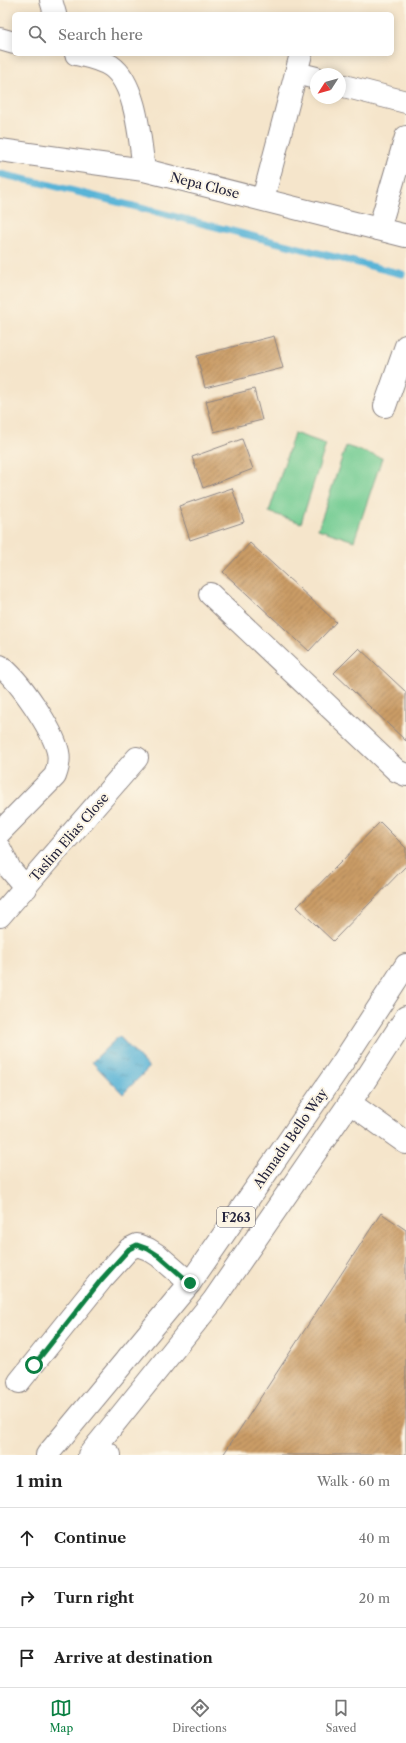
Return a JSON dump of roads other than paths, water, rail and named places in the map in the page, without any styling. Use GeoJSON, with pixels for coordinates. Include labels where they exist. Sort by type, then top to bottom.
{"type":"FeatureCollection","features":[{"type":"Feature","properties":{"kind":"main road"},"geometry":{"type":"LineString","coordinates":[[51,0],[54,12]]}},
{"type":"Feature","properties":{"kind":"main road"},"geometry":{"type":"LineString","coordinates":[[0,39],[12,43]]}},
{"type":"Feature","properties":{"kind":"main road"},"geometry":{"type":"LineString","coordinates":[[86,56],[95,58],[112,67],[121,76],[129,92],[134,111],[144,170]]}},
{"type":"Feature","properties":{"kind":"main road"},"geometry":{"type":"LineString","coordinates":[[263,199],[304,68]]}},
{"type":"Feature","properties":{"kind":"main road"},"geometry":{"type":"LineString","coordinates":[[346,87],[406,102]]}},
{"type":"Feature","properties":{"kind":"main road"},"geometry":{"type":"LineString","coordinates":[[379,229],[406,137]]}},
{"type":"Feature","properties":{"kind":"main road","name":"Nepa Close"},"geometry":{"type":"LineString","coordinates":[[0,150],[144,170],[406,236]]}},
{"type":"Feature","properties":{"kind":"main road"},"geometry":{"type":"LineString","coordinates":[[386,406],[406,346]]}},
{"type":"Feature","properties":{"kind":"main road"},"geometry":{"type":"LineString","coordinates":[[210,594],[397,772],[406,775]]}},
{"type":"Feature","properties":{"kind":"main road"},"geometry":{"type":"LineString","coordinates":[[0,666],[22,689],[43,719],[58,752],[59,766],[56,776],[0,832]]}},
{"type":"Feature","properties":{"kind":"main road","name":"Taslim Elias Close"},"geometry":{"type":"LineString","coordinates":[[0,916],[26,888],[137,758]]}},
{"type":"Feature","properties":{"kind":"main road"},"geometry":{"type":"LineString","coordinates":[[0,848],[10,868],[26,888]]}},
{"type":"Feature","properties":{"kind":"main road","name":"Ahmadu Bello Way"},"geometry":{"type":"LineString","coordinates":[[48,1455],[190,1283],[366,1027],[406,965]]}},
{"type":"Feature","properties":{"kind":"main road","name":"F263"},"geometry":{"type":"LineString","coordinates":[[99,1452],[214,1301],[350,1103],[406,1017]]}},
{"type":"Feature","properties":{"kind":"main road"},"geometry":{"type":"LineString","coordinates":[[366,1027],[390,1043]]}},
{"type":"Feature","properties":{"kind":"main road"},"geometry":{"type":"LineString","coordinates":[[350,1103],[406,1143]]}},
{"type":"Feature","properties":{"kind":"main road"},"geometry":{"type":"LineString","coordinates":[[19,1382],[101,1280],[129,1249],[137,1245],[148,1249],[190,1283]]}},
{"type":"Feature","properties":{"kind":"water"},"geometry":{"type":"Polygon","coordinates":[[[119,1036],[149,1068],[123,1094],[92,1062],[119,1036]]]}},
{"type":"Feature","properties":{"kind":"waterway"},"geometry":{"type":"LineString","coordinates":[[0,174],[50,185],[402,274]]}}]}
